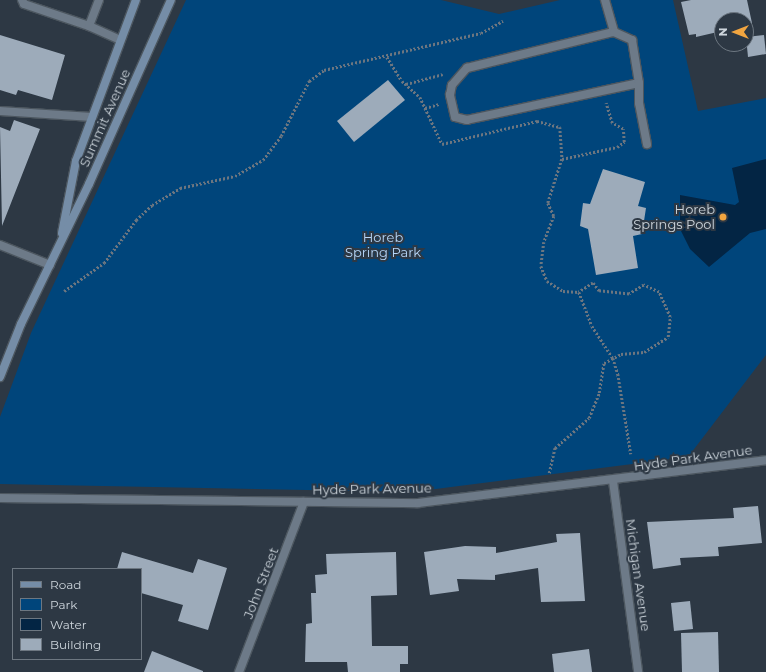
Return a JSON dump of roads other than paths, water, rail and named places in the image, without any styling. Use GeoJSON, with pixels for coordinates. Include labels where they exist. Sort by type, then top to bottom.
{"type":"FeatureCollection","features":[{"type":"Feature","properties":{"kind":"main road","name":"Summit Avenue"},"geometry":{"type":"LineString","coordinates":[[59,245],[76,161],[136,0]]}},
{"type":"Feature","properties":{"kind":"main road","name":"Summit Avenue"},"geometry":{"type":"LineString","coordinates":[[0,377],[50,264],[172,0]]}},
{"type":"Feature","properties":{"kind":"street"},"geometry":{"type":"LineString","coordinates":[[22,0],[24,4],[89,26],[120,40]]}},
{"type":"Feature","properties":{"kind":"street"},"geometry":{"type":"LineString","coordinates":[[89,26],[99,0]]}},
{"type":"Feature","properties":{"kind":"street"},"geometry":{"type":"LineString","coordinates":[[605,0],[614,32]]}},
{"type":"Feature","properties":{"kind":"street"},"geometry":{"type":"LineString","coordinates":[[639,83],[466,120],[455,117],[450,96],[452,85],[467,68],[614,32],[632,40],[639,83],[639,103],[647,144]]}},
{"type":"Feature","properties":{"kind":"street"},"geometry":{"type":"LineString","coordinates":[[0,111],[92,117]]}},
{"type":"Feature","properties":{"kind":"street"},"geometry":{"type":"LineString","coordinates":[[0,245],[50,264]]}},
{"type":"Feature","properties":{"kind":"street","name":"Hyde Park Avenue"},"geometry":{"type":"LineString","coordinates":[[0,498],[418,503],[613,481],[766,460]]}},
{"type":"Feature","properties":{"kind":"street","name":"Michigan Avenue"},"geometry":{"type":"LineString","coordinates":[[613,481],[638,672]]}},
{"type":"Feature","properties":{"kind":"street","name":"John Street"},"geometry":{"type":"LineString","coordinates":[[239,672],[304,502]]}},
{"type":"Feature","properties":{"kind":"water","name":"Horeb Springs Pool"},"geometry":{"type":"Polygon","coordinates":[[[766,159],[766,229],[750,233],[709,267],[690,249],[680,229],[680,195],[735,205],[739,202],[732,168],[766,159]]]}},
{"type":"Feature","properties":{"kind":"place","name":"Horeb Springs Pool"},"geometry":{"type":"Point","coordinates":[723,217]}},
{"type":"Feature","properties":{"kind":"park label","name":"Horeb Spring Park"},"geometry":{"type":"Point","coordinates":[383,246]}}]}
